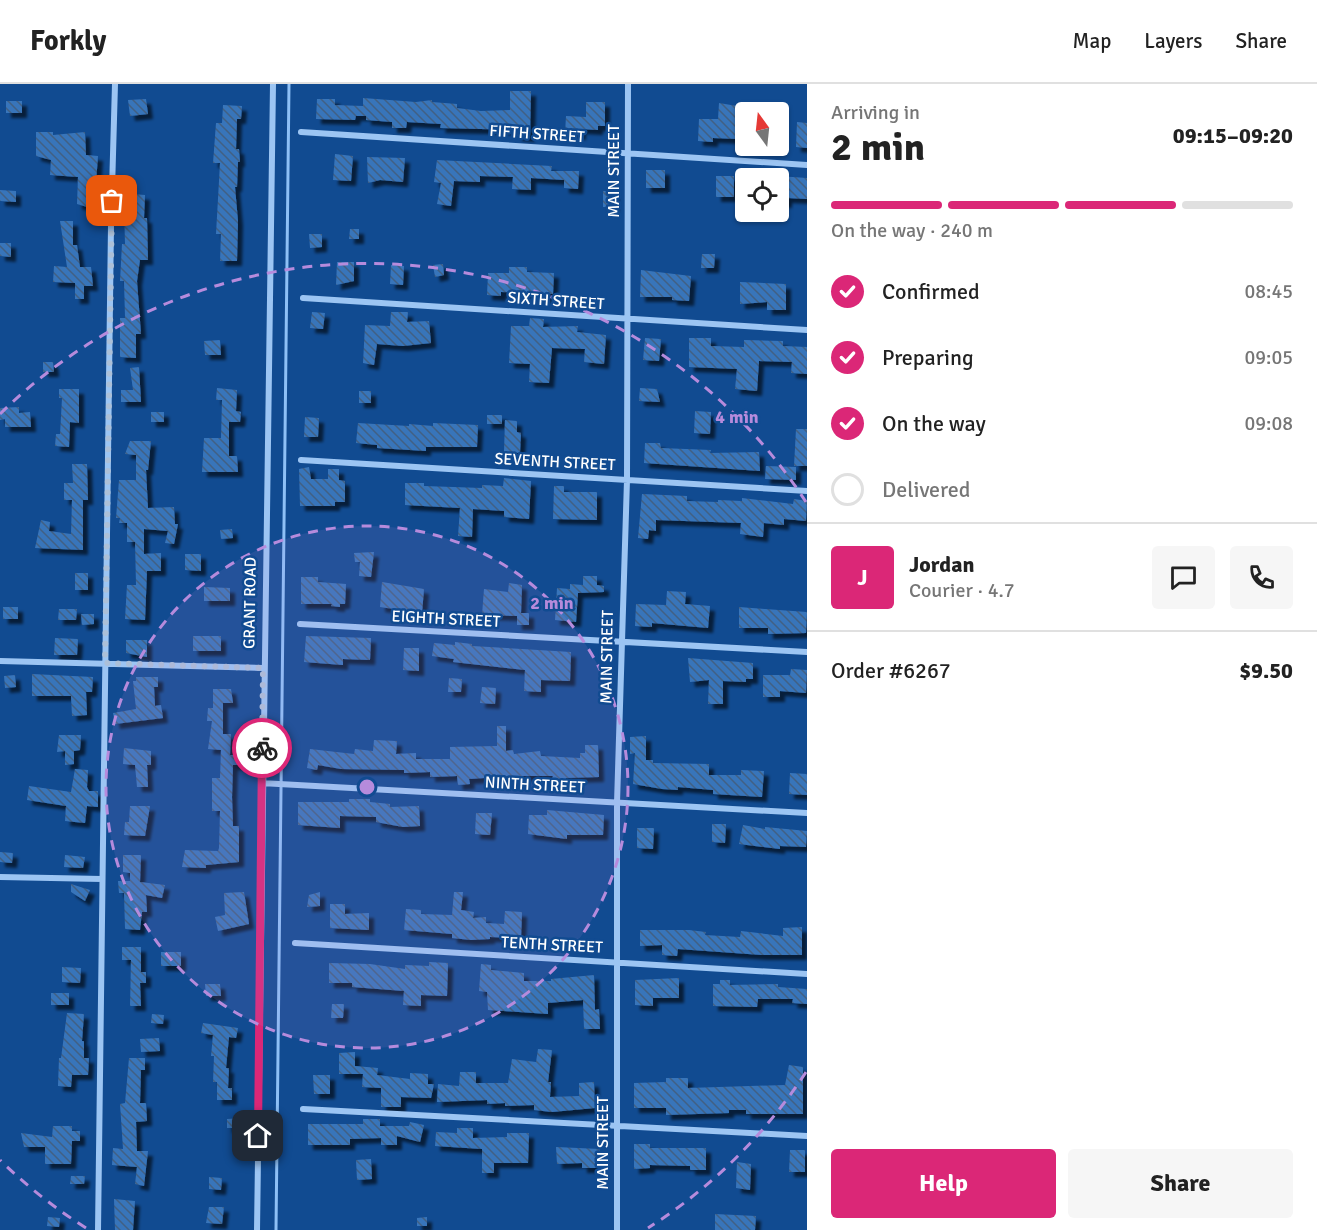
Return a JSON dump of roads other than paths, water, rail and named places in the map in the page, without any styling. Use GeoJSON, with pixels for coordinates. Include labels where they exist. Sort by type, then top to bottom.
{"type":"FeatureCollection","features":[{"type":"Feature","properties":{"kind":"street"},"geometry":{"type":"LineString","coordinates":[[98,1230],[105,663],[116,84]]}},
{"type":"Feature","properties":{"kind":"street","name":"GRANT ROAD"},"geometry":{"type":"LineString","coordinates":[[257,1230],[261,783],[273,84]]}},
{"type":"Feature","properties":{"kind":"street","name":"MAIN STREET"},"geometry":{"type":"LineString","coordinates":[[617,1230],[615,1126],[619,963],[617,803],[620,642],[627,480],[628,84]]}},
{"type":"Feature","properties":{"kind":"street","name":"FIFTH STREET"},"geometry":{"type":"LineString","coordinates":[[301,132],[807,165]]}},
{"type":"Feature","properties":{"kind":"street","name":"SIXTH STREET"},"geometry":{"type":"LineString","coordinates":[[303,298],[807,330]]}},
{"type":"Feature","properties":{"kind":"street","name":"SEVENTH STREET"},"geometry":{"type":"LineString","coordinates":[[301,460],[807,491]]}},
{"type":"Feature","properties":{"kind":"street","name":"EIGHTH STREET"},"geometry":{"type":"LineString","coordinates":[[300,624],[807,652]]}},
{"type":"Feature","properties":{"kind":"street"},"geometry":{"type":"LineString","coordinates":[[0,661],[263,668]]}},
{"type":"Feature","properties":{"kind":"street","name":"NINTH STREET"},"geometry":{"type":"LineString","coordinates":[[261,783],[807,813]]}},
{"type":"Feature","properties":{"kind":"street"},"geometry":{"type":"LineString","coordinates":[[0,877],[102,879]]}},
{"type":"Feature","properties":{"kind":"street","name":"TENTH STREET"},"geometry":{"type":"LineString","coordinates":[[295,943],[807,974]]}},
{"type":"Feature","properties":{"kind":"street"},"geometry":{"type":"LineString","coordinates":[[303,1109],[807,1136]]}},
{"type":"Feature","properties":{"kind":"waterway"},"geometry":{"type":"LineString","coordinates":[[276,1230],[289,84]]}}]}
